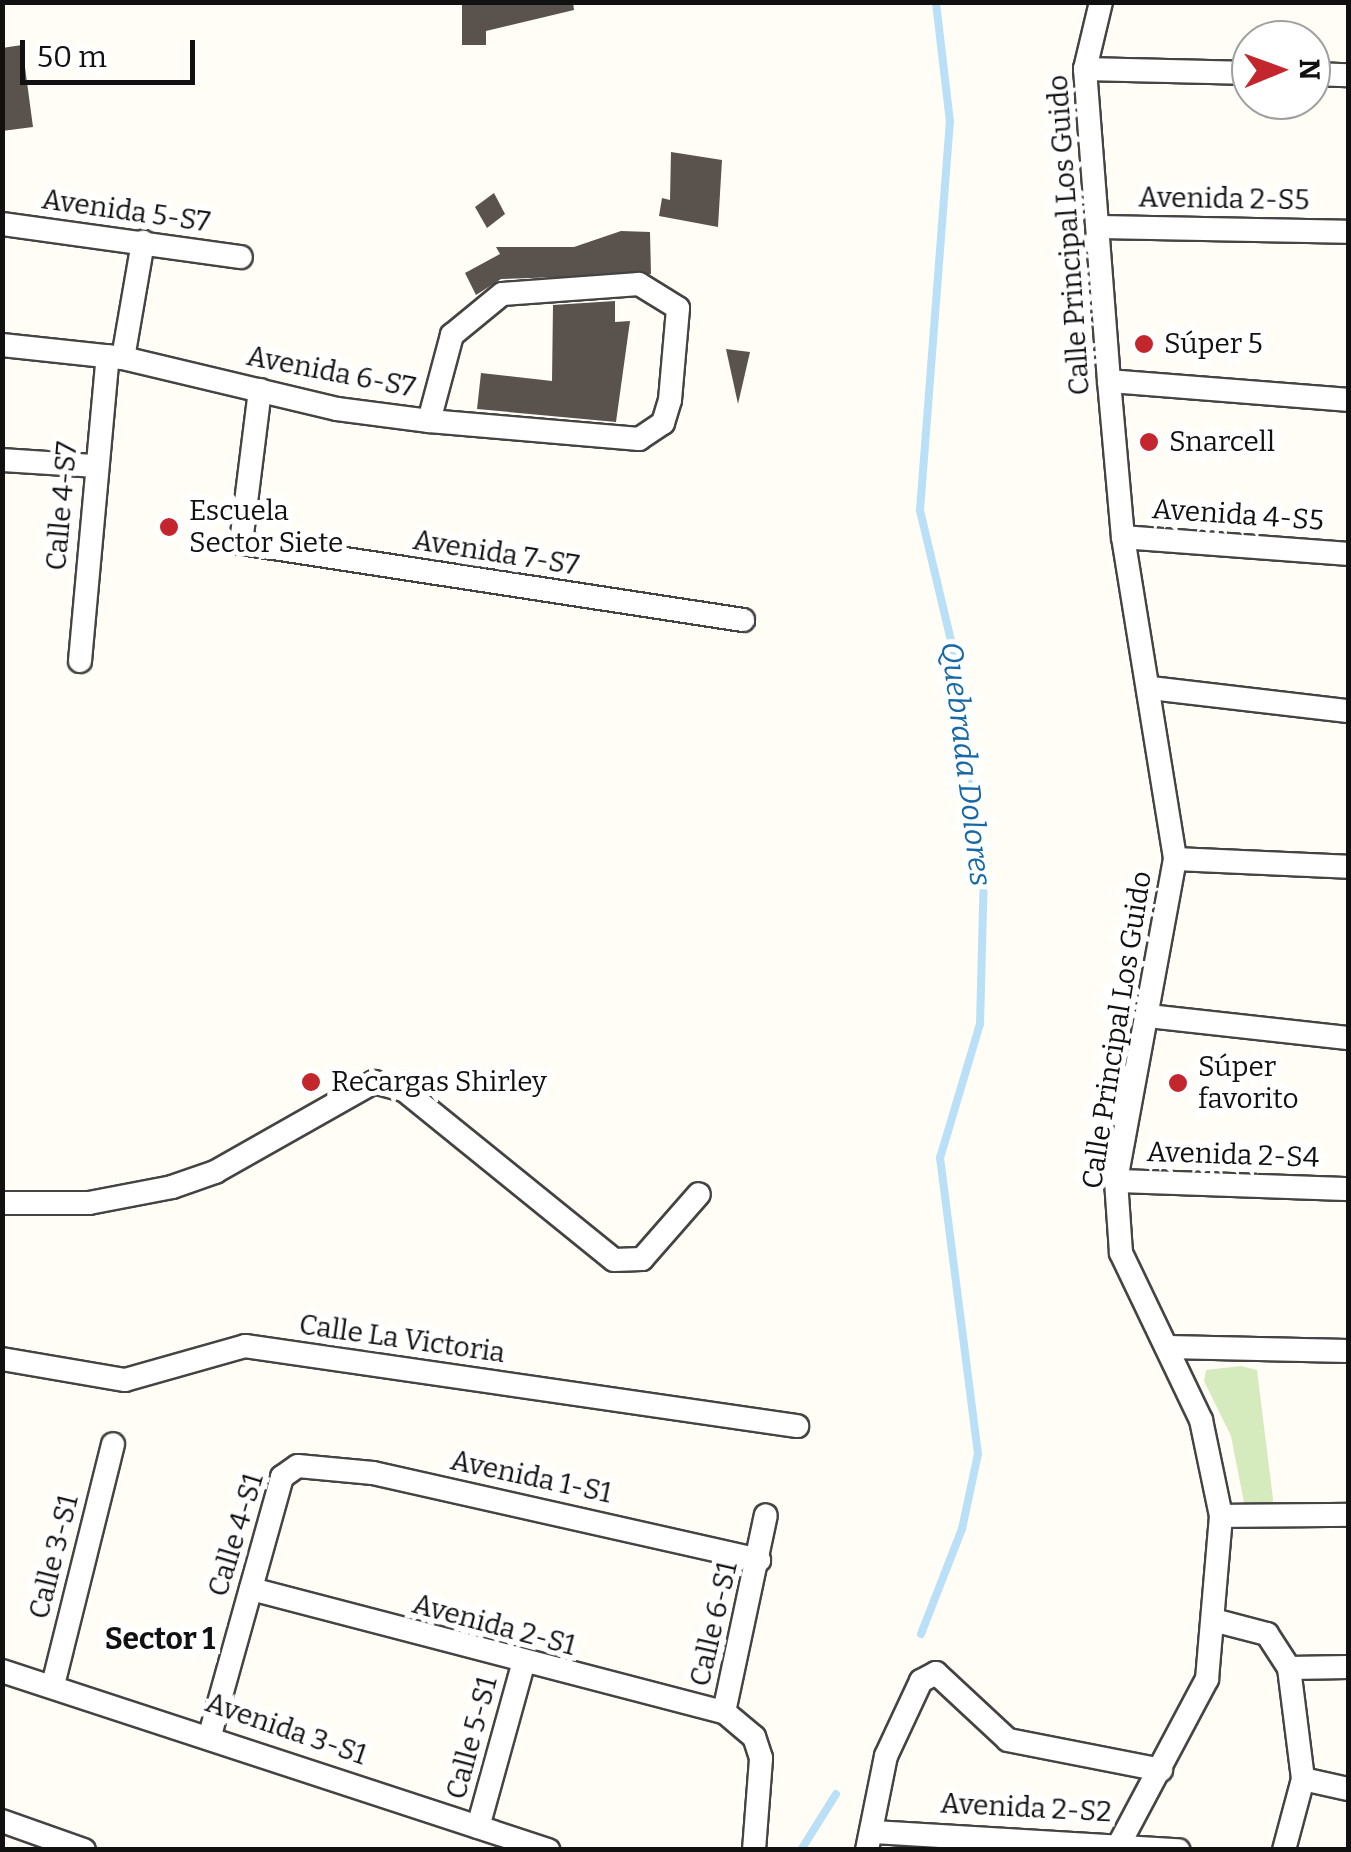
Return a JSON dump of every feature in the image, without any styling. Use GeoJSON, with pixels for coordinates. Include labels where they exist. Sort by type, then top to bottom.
{"type":"FeatureCollection","features":[{"type":"Feature","properties":{"kind":"street","name":"Calle Principal Los Guido"},"geometry":{"type":"LineString","coordinates":[[1101,2],[1084,70],[1108,381],[1123,537],[1152,688],[1175,859],[1116,1181],[1121,1253],[1168,1347],[1216,1464],[1221,1516],[1217,1621],[1207,1680],[1118,1846]]}},
{"type":"Feature","properties":{"kind":"street"},"geometry":{"type":"LineString","coordinates":[[1084,70],[1231,73]]}},
{"type":"Feature","properties":{"kind":"street","name":"Avenida 5-S7"},"geometry":{"type":"LineString","coordinates":[[2,224],[241,257]]}},
{"type":"Feature","properties":{"kind":"street","name":"Avenida 2-S5"},"geometry":{"type":"LineString","coordinates":[[1098,227],[1348,232]]}},
{"type":"Feature","properties":{"kind":"street","name":"Calle 4-S7"},"geometry":{"type":"LineString","coordinates":[[80,661],[94,466],[115,357],[144,242]]}},
{"type":"Feature","properties":{"kind":"street","name":"Avenida 6-S7"},"geometry":{"type":"LineString","coordinates":[[2,346],[115,357],[260,390],[429,421],[650,436],[670,400],[678,308],[638,284],[532,285],[468,319],[440,359],[429,421]]}},
{"type":"Feature","properties":{"kind":"street"},"geometry":{"type":"LineString","coordinates":[[1108,381],[1348,400]]}},
{"type":"Feature","properties":{"kind":"street","name":"Avenida 7-S7"},"geometry":{"type":"LineString","coordinates":[[260,390],[241,543],[743,620]]}},
{"type":"Feature","properties":{"kind":"street"},"geometry":{"type":"LineString","coordinates":[[2,460],[94,466]]}},
{"type":"Feature","properties":{"kind":"street","name":"Avenida 4-S5"},"geometry":{"type":"LineString","coordinates":[[1123,537],[1348,554]]}},
{"type":"Feature","properties":{"kind":"street"},"geometry":{"type":"LineString","coordinates":[[1152,688],[1348,711]]}},
{"type":"Feature","properties":{"kind":"street"},"geometry":{"type":"LineString","coordinates":[[1175,859],[1348,868]]}},
{"type":"Feature","properties":{"kind":"street"},"geometry":{"type":"LineString","coordinates":[[1148,1016],[1348,1038]]}},
{"type":"Feature","properties":{"kind":"street"},"geometry":{"type":"LineString","coordinates":[[2,1203],[89,1203],[172,1187],[216,1172],[374,1082],[404,1090],[614,1260],[642,1259],[699,1194]]}},
{"type":"Feature","properties":{"kind":"street","name":"Avenida 2-S4"},"geometry":{"type":"LineString","coordinates":[[1116,1181],[1348,1188]]}},
{"type":"Feature","properties":{"kind":"street","name":"Calle La Victoria"},"geometry":{"type":"LineString","coordinates":[[2,1359],[126,1380],[245,1346],[798,1426]]}},
{"type":"Feature","properties":{"kind":"street"},"geometry":{"type":"LineString","coordinates":[[1168,1347],[1348,1351]]}},
{"type":"Feature","properties":{"kind":"street","name":"Calle 3-S1"},"geometry":{"type":"LineString","coordinates":[[53,1684],[113,1444]]}},
{"type":"Feature","properties":{"kind":"street","name":"Avenida 1-S1"},"geometry":{"type":"LineString","coordinates":[[288,1470],[373,1473],[760,1560]]}},
{"type":"Feature","properties":{"kind":"street","name":"Calle 4-S1"},"geometry":{"type":"LineString","coordinates":[[210,1735],[288,1470]]}},
{"type":"Feature","properties":{"kind":"street"},"geometry":{"type":"LineString","coordinates":[[1221,1516],[1348,1514]]}},
{"type":"Feature","properties":{"kind":"street","name":"Calle 6-S1"},"geometry":{"type":"LineString","coordinates":[[754,1850],[762,1758],[754,1737],[724,1712],[760,1560],[766,1515]]}},
{"type":"Feature","properties":{"kind":"street","name":"Avenida 2-S1"},"geometry":{"type":"LineString","coordinates":[[250,1589],[523,1665],[724,1712]]}},
{"type":"Feature","properties":{"kind":"street"},"geometry":{"type":"LineString","coordinates":[[1217,1621],[1267,1634],[1289,1668],[1303,1779],[1284,1850]]}},
{"type":"Feature","properties":{"kind":"street","name":"Calle 5-S1"},"geometry":{"type":"LineString","coordinates":[[478,1826],[523,1665]]}},
{"type":"Feature","properties":{"kind":"street"},"geometry":{"type":"LineString","coordinates":[[1289,1668],[1348,1667]]}},
{"type":"Feature","properties":{"kind":"street"},"geometry":{"type":"LineString","coordinates":[[869,1840],[899,1723],[921,1681],[936,1673],[1008,1740],[1161,1770]]}},
{"type":"Feature","properties":{"kind":"street","name":"Avenida 3-S1"},"geometry":{"type":"LineString","coordinates":[[4,1676],[53,1684],[548,1850]]}},
{"type":"Feature","properties":{"kind":"street"},"geometry":{"type":"LineString","coordinates":[[1303,1779],[1348,1788]]}},
{"type":"Feature","properties":{"kind":"street"},"geometry":{"type":"LineString","coordinates":[[2,1821],[84,1850]]}},
{"type":"Feature","properties":{"kind":"street","name":"Avenida 2-S2"},"geometry":{"type":"LineString","coordinates":[[869,1840],[1178,1850]]}},
{"type":"Feature","properties":{"kind":"green space"},"geometry":{"type":"Polygon","coordinates":[[[1241,1366],[1257,1370],[1273,1499],[1272,1509],[1246,1513],[1231,1436],[1204,1381],[1206,1370],[1241,1366]]]}},
{"type":"Feature","properties":{"kind":"building"},"geometry":{"type":"Polygon","coordinates":[[[462,2],[573,2],[574,10],[486,31],[486,45],[462,45],[462,2]]]}},
{"type":"Feature","properties":{"kind":"building"},"geometry":{"type":"Polygon","coordinates":[[[22,45],[33,127],[2,131],[2,48],[22,45]]]}},
{"type":"Feature","properties":{"kind":"building"},"geometry":{"type":"Polygon","coordinates":[[[671,152],[722,160],[718,227],[659,216],[662,198],[670,200],[671,152]]]}},
{"type":"Feature","properties":{"kind":"building"},"geometry":{"type":"Polygon","coordinates":[[[494,193],[505,214],[487,228],[475,207],[494,193]]]}},
{"type":"Feature","properties":{"kind":"building"},"geometry":{"type":"Polygon","coordinates":[[[621,231],[650,232],[651,274],[501,279],[476,295],[465,273],[500,254],[496,247],[574,247],[621,231]]]}},
{"type":"Feature","properties":{"kind":"building"},"geometry":{"type":"Polygon","coordinates":[[[615,301],[615,322],[630,321],[616,422],[477,409],[481,373],[552,381],[553,305],[615,301]]]}},
{"type":"Feature","properties":{"kind":"building"},"geometry":{"type":"Polygon","coordinates":[[[726,349],[750,352],[738,404],[726,349]]]}},
{"type":"Feature","properties":{"kind":"waterway"},"geometry":{"type":"LineString","coordinates":[[921,1634],[962,1529],[978,1454],[940,1158],[980,1024],[984,871],[958,670],[920,510],[950,122],[936,2]]}},
{"type":"Feature","properties":{"kind":"waterway","name":"Quebrada Dolores"},"geometry":{"type":"LineString","coordinates":[[801,1850],[836,1794]]}},
{"type":"Feature","properties":{"kind":"place","name":"Súper 5"},"geometry":{"type":"Point","coordinates":[1144,344]}},
{"type":"Feature","properties":{"kind":"place","name":"Snarcell"},"geometry":{"type":"Point","coordinates":[1149,442]}},
{"type":"Feature","properties":{"kind":"place","name":"Escuela Sector Siete"},"geometry":{"type":"Point","coordinates":[169,527]}},
{"type":"Feature","properties":{"kind":"place","name":"Recargas Shirley"},"geometry":{"type":"Point","coordinates":[311,1082]}},
{"type":"Feature","properties":{"kind":"place","name":"Súper favorito"},"geometry":{"type":"Point","coordinates":[1178,1083]}},
{"type":"Feature","properties":{"kind":"district","name":"Sector 1"},"geometry":{"type":"Point","coordinates":[160,1639]}}]}
